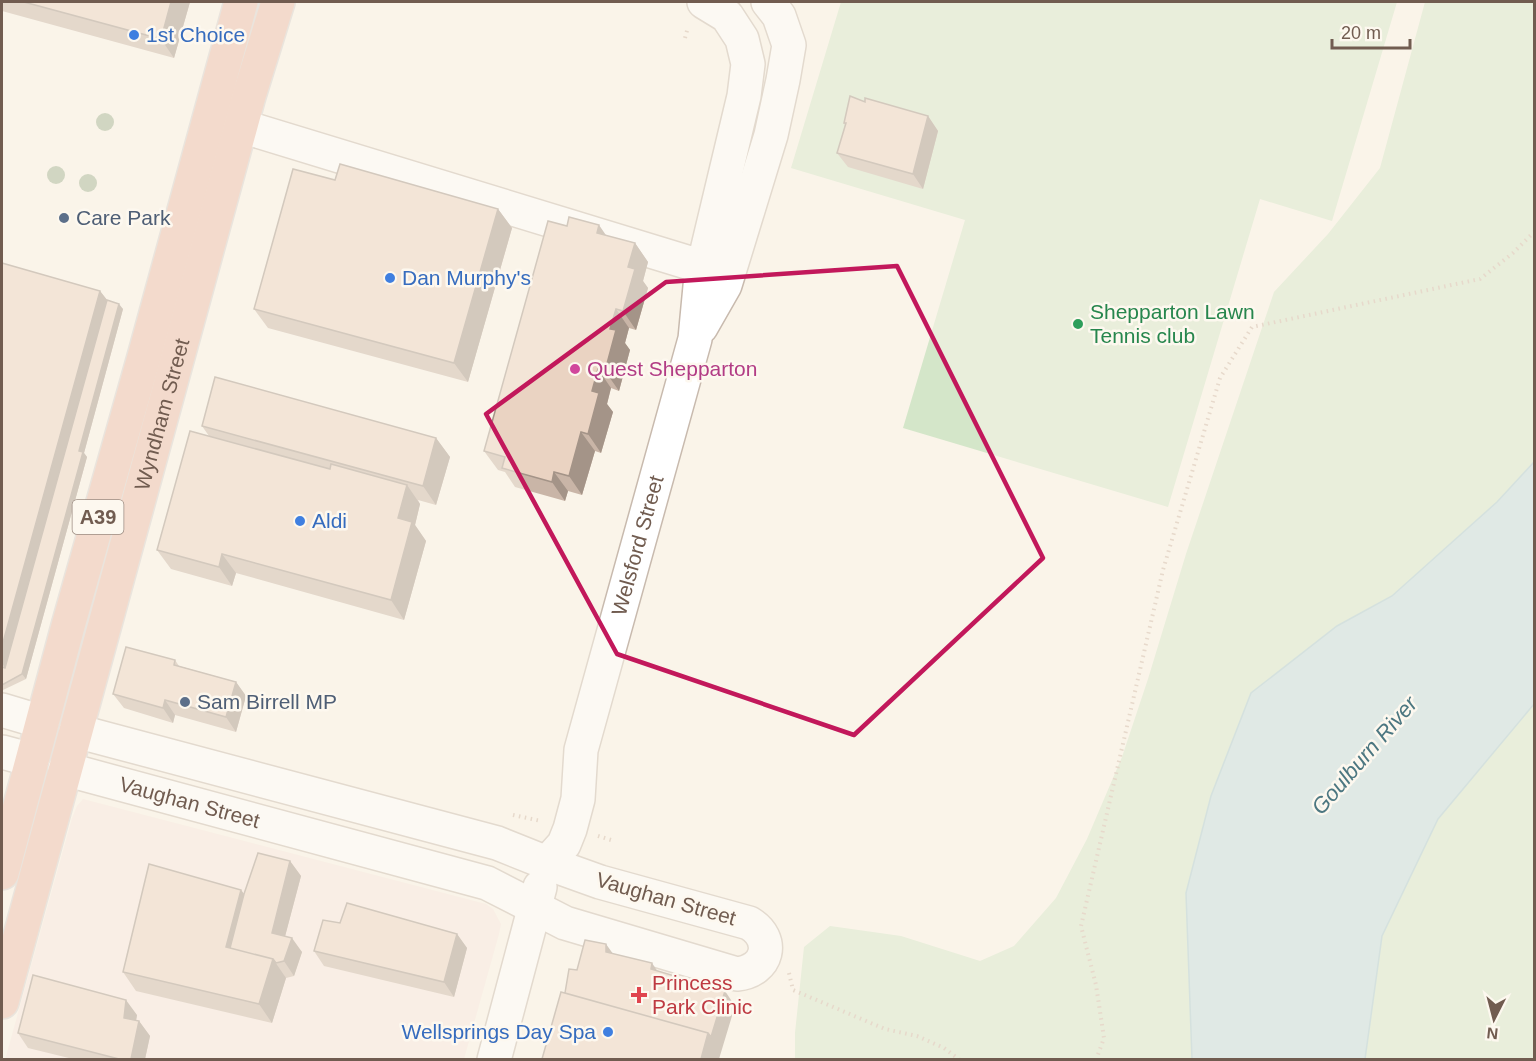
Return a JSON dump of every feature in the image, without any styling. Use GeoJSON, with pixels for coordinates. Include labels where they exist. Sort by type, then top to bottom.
{"type":"FeatureCollection","features":[{"type":"Feature","properties":{"kind":"highway","name":"Wyndham Street"},"geometry":{"type":"LineString","coordinates":[[2,873],[17,756],[42,722],[241,2]]}},
{"type":"Feature","properties":{"kind":"highway","name":"Wyndham Street"},"geometry":{"type":"LineString","coordinates":[[2,1002],[241,126],[279,2]]}},
{"type":"Feature","properties":{"kind":"highway"},"geometry":{"type":"LineString","coordinates":[[42,722],[76,731]]}},
{"type":"Feature","properties":{"kind":"highway"},"geometry":{"type":"LineString","coordinates":[[17,756],[65,769]]}},
{"type":"Feature","properties":{"kind":"street","name":"Welsford Street"},"geometry":{"type":"LineString","coordinates":[[695,339],[725,285],[771,135],[783,80],[789,45],[779,16],[768,2]]}},
{"type":"Feature","properties":{"kind":"street","name":"Welsford Street"},"geometry":{"type":"LineString","coordinates":[[494,1059],[547,863],[564,844],[570,829],[578,799],[581,750],[695,339],[700,276],[744,96],[748,64],[742,39],[729,6]]}},
{"type":"Feature","properties":{"kind":"street"},"geometry":{"type":"LineString","coordinates":[[241,126],[703,267]]}},
{"type":"Feature","properties":{"kind":"street"},"geometry":{"type":"LineString","coordinates":[[2,711],[42,722]]}},
{"type":"Feature","properties":{"kind":"street","name":"Vaughan Street"},"geometry":{"type":"LineString","coordinates":[[65,769],[487,883],[565,923],[737,974],[753,970],[764,958],[766,950],[763,935],[749,923],[600,882],[497,843],[76,731]]}},
{"type":"Feature","properties":{"kind":"street"},"geometry":{"type":"LineString","coordinates":[[261,822],[271,783]]}},
{"type":"Feature","properties":{"kind":"path"},"geometry":{"type":"LineString","coordinates":[[1096,1059],[1104,1038],[1096,985],[1082,926],[1163,570],[1220,378],[1252,327],[1480,279],[1513,253],[1534,232]]}},
{"type":"Feature","properties":{"kind":"path"},"geometry":{"type":"LineString","coordinates":[[764,958],[788,970],[793,990],[885,1029],[917,1036],[944,1048],[960,1059]]}},
{"type":"Feature","properties":{"kind":"highlighted area"},"geometry":{"type":"Polygon","coordinates":[[[897,266],[1043,558],[854,735],[617,654],[486,414],[666,282],[897,266]]]}},
{"type":"Feature","properties":{"kind":"shaded area"},"geometry":{"type":"Polygon","coordinates":[[[83,799],[486,904],[493,909],[501,924],[464,1059],[5,1060],[72,818],[83,799]]]}},
{"type":"Feature","properties":{"kind":"green space","name":"Shepparton Lawn Tennis club"},"geometry":{"type":"Polygon","coordinates":[[[841,2],[1397,2],[1332,221],[1260,199],[1168,507],[903,428],[965,220],[791,168],[841,2]]]}},
{"type":"Feature","properties":{"kind":"green space"},"geometry":{"type":"Polygon","coordinates":[[[1425,2],[1534,2],[1534,462],[1497,502],[1392,596],[1337,626],[1186,893],[1192,1059],[795,1060],[795,1033],[804,947],[830,926],[901,936],[980,961],[1014,946],[1056,898],[1087,839],[1122,757],[1186,554],[1274,292],[1328,234],[1380,168],[1425,2]]]}},
{"type":"Feature","properties":{"kind":"green space"},"geometry":{"type":"Polygon","coordinates":[[[1534,704],[1534,1059],[1365,1060],[1382,936],[1438,819],[1534,704]]]}},
{"type":"Feature","properties":{"kind":"water","name":"Goulburn River"},"geometry":{"type":"Polygon","coordinates":[[[1534,462],[1534,704],[1438,819],[1382,936],[1365,1059],[1192,1059],[1186,893],[1211,796],[1251,693],[1337,626],[1392,596],[1497,502],[1534,462]]]}},
{"type":"Feature","properties":{"kind":"building"},"geometry":{"type":"Polygon","coordinates":[[[24,2],[171,2],[161,39],[24,2]]]}},
{"type":"Feature","properties":{"kind":"building"},"geometry":{"type":"Polygon","coordinates":[[[850,96],[865,102],[865,98],[928,116],[913,174],[837,153],[846,123],[844,123],[850,96]]]}},
{"type":"Feature","properties":{"kind":"building","name":"Dan Murphy's"},"geometry":{"type":"Polygon","coordinates":[[[340,164],[498,209],[454,363],[254,309],[293,169],[335,180],[340,164]]]}},
{"type":"Feature","properties":{"kind":"building","name":"Quest Shepparton"},"geometry":{"type":"Polygon","coordinates":[[[569,217],[599,225],[597,233],[635,243],[628,267],[635,269],[623,311],[616,309],[610,329],[616,330],[605,371],[598,369],[592,391],[599,393],[588,434],[581,432],[569,476],[554,472],[552,482],[502,468],[505,457],[484,451],[548,221],[567,226],[569,217]]]}},
{"type":"Feature","properties":{"kind":"building"},"geometry":{"type":"Polygon","coordinates":[[[2,263],[100,291],[2,646],[2,263]]]}},
{"type":"Feature","properties":{"kind":"building"},"geometry":{"type":"Polygon","coordinates":[[[107,300],[119,304],[79,451],[83,452],[22,674],[2,685],[2,667],[5,668],[107,300]]]}},
{"type":"Feature","properties":{"kind":"building"},"geometry":{"type":"Polygon","coordinates":[[[215,377],[436,438],[423,486],[202,426],[215,377]]]}},
{"type":"Feature","properties":{"kind":"building","name":"Aldi"},"geometry":{"type":"Polygon","coordinates":[[[190,431],[330,469],[331,464],[407,485],[398,518],[412,522],[391,600],[222,554],[219,567],[157,550],[190,431]]]}},
{"type":"Feature","properties":{"kind":"building","name":"Sam Birrell MP"},"geometry":{"type":"Polygon","coordinates":[[[126,647],[175,660],[174,665],[236,682],[226,717],[165,700],[163,708],[113,694],[126,647]]]}},
{"type":"Feature","properties":{"kind":"building"},"geometry":{"type":"Polygon","coordinates":[[[258,853],[290,861],[272,933],[292,938],[284,961],[276,963],[273,959],[230,948],[244,894],[258,853]]]}},
{"type":"Feature","properties":{"kind":"building"},"geometry":{"type":"Polygon","coordinates":[[[149,864],[241,890],[226,947],[273,959],[259,1004],[123,972],[149,864]]]}},
{"type":"Feature","properties":{"kind":"building"},"geometry":{"type":"Polygon","coordinates":[[[347,903],[457,934],[444,982],[314,951],[323,920],[340,923],[347,903]]]}},
{"type":"Feature","properties":{"kind":"building","name":"Princess Park Clinic"},"geometry":{"type":"Polygon","coordinates":[[[585,940],[606,944],[606,952],[652,963],[651,969],[725,991],[711,1037],[708,1033],[565,993],[569,969],[577,970],[585,940]]]}},
{"type":"Feature","properties":{"kind":"building"},"geometry":{"type":"Polygon","coordinates":[[[33,975],[126,1000],[124,1018],[139,1021],[131,1059],[119,1059],[18,1033],[33,975]]]}},
{"type":"Feature","properties":{"kind":"building"},"geometry":{"type":"Polygon","coordinates":[[[561,992],[708,1033],[701,1059],[542,1059],[561,992]]]}},
{"type":"Feature","properties":{"kind":"place","name":"1st Choice"},"geometry":{"type":"Point","coordinates":[134,35]}},
{"type":"Feature","properties":{"kind":"place","name":"Care Park"},"geometry":{"type":"Point","coordinates":[64,218]}},
{"type":"Feature","properties":{"kind":"place","name":"Dan Murphy's"},"geometry":{"type":"Point","coordinates":[390,278]}},
{"type":"Feature","properties":{"kind":"place","name":"Shepparton Lawn Tennis club"},"geometry":{"type":"Point","coordinates":[1078,324]}},
{"type":"Feature","properties":{"kind":"place","name":"Quest Shepparton"},"geometry":{"type":"Point","coordinates":[575,369]}},
{"type":"Feature","properties":{"kind":"place","name":"Aldi"},"geometry":{"type":"Point","coordinates":[300,521]}},
{"type":"Feature","properties":{"kind":"place","name":"Sam Birrell MP"},"geometry":{"type":"Point","coordinates":[185,702]}},
{"type":"Feature","properties":{"kind":"place","name":"Princess Park Clinic"},"geometry":{"type":"Point","coordinates":[639,995]}},
{"type":"Feature","properties":{"kind":"place","name":"Wellsprings Day Spa"},"geometry":{"type":"Point","coordinates":[608,1032]}}]}
